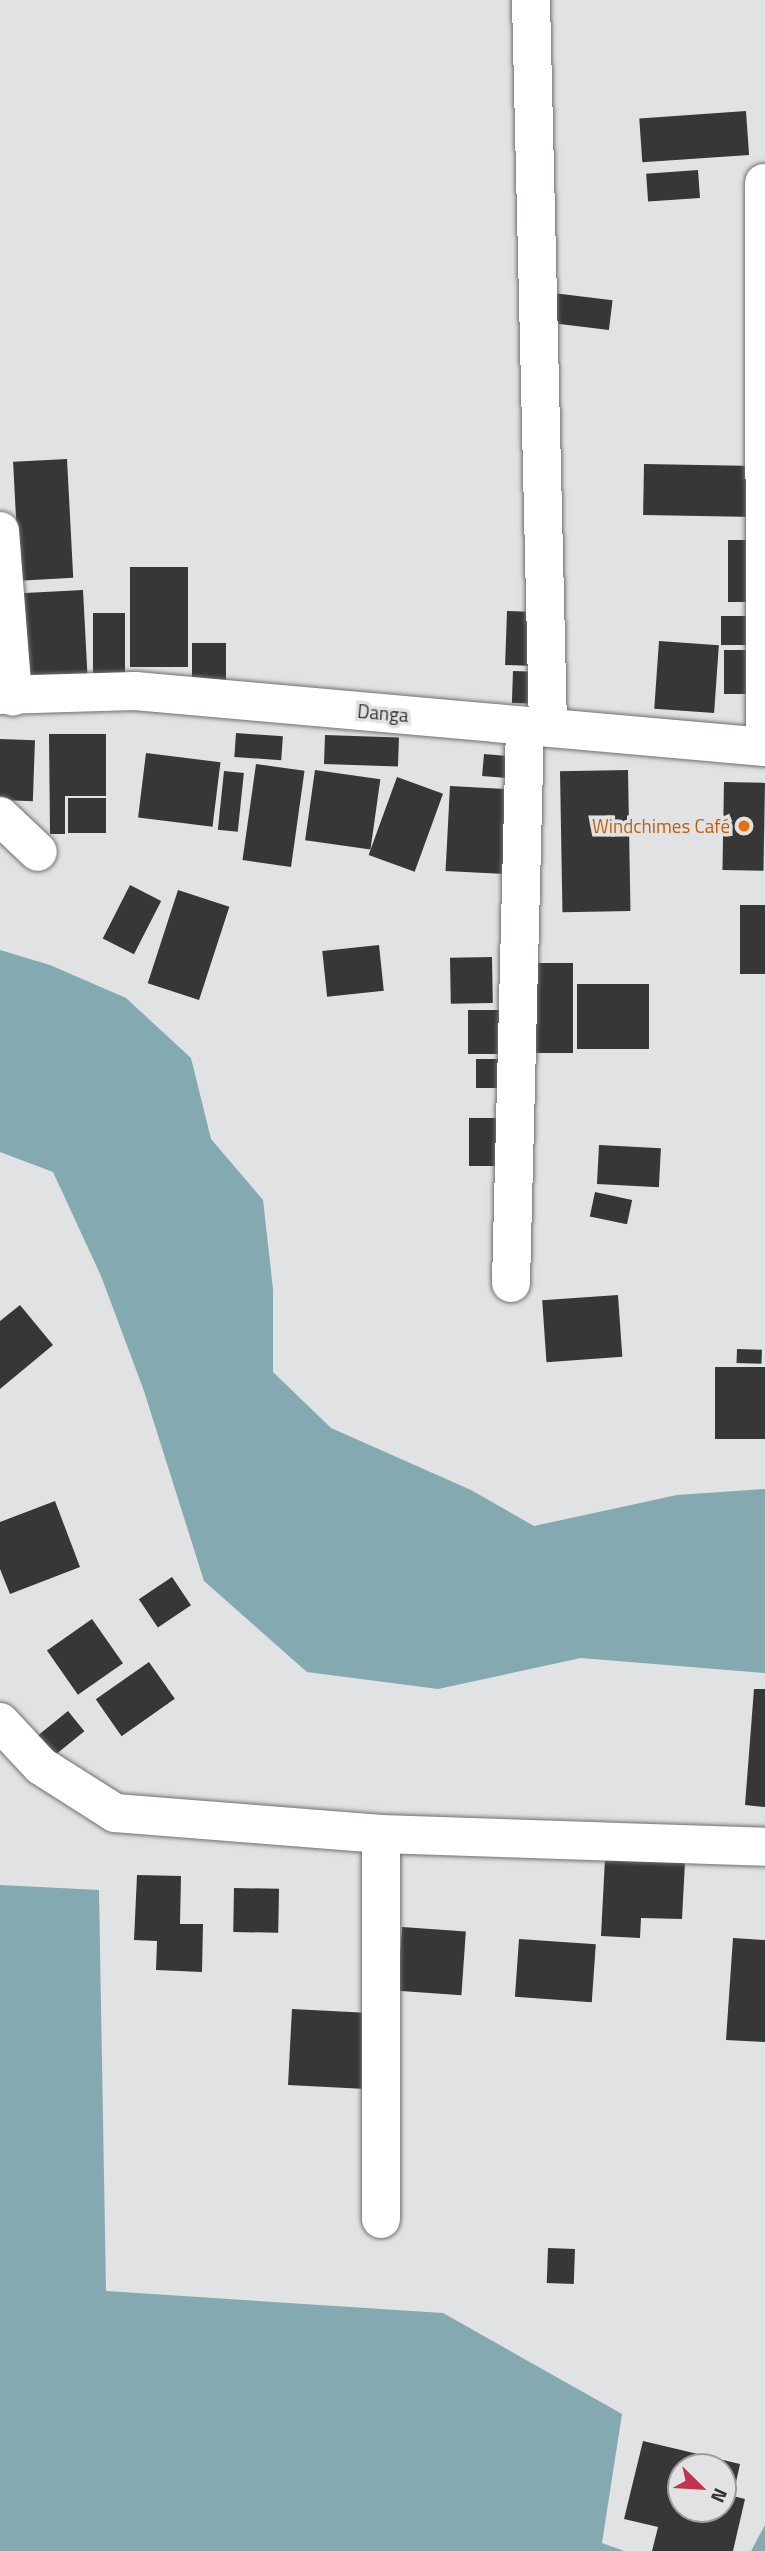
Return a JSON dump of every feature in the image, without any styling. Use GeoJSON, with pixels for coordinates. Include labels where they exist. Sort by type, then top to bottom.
{"type":"FeatureCollection","features":[{"type":"Feature","properties":{"kind":"street"},"geometry":{"type":"LineString","coordinates":[[511,1283],[537,727],[531,0]]}},
{"type":"Feature","properties":{"kind":"street"},"geometry":{"type":"LineString","coordinates":[[764,183],[765,747]]}},
{"type":"Feature","properties":{"kind":"street"},"geometry":{"type":"LineString","coordinates":[[0,531],[7,695]]}},
{"type":"Feature","properties":{"kind":"street","name":"Danga"},"geometry":{"type":"LineString","coordinates":[[7,695],[135,691],[765,747]]}},
{"type":"Feature","properties":{"kind":"street"},"geometry":{"type":"LineString","coordinates":[[0,816],[38,852]]}},
{"type":"Feature","properties":{"kind":"street"},"geometry":{"type":"LineString","coordinates":[[0,1722],[41,1766],[115,1812],[381,1834],[765,1847]]}},
{"type":"Feature","properties":{"kind":"street"},"geometry":{"type":"LineString","coordinates":[[381,1834],[381,2219]]}},
{"type":"Feature","properties":{"kind":"water"},"geometry":{"type":"Polygon","coordinates":[[[0,950],[50,965],[126,998],[191,1058],[211,1139],[263,1200],[273,1289],[273,1372],[331,1428],[471,1490],[534,1526],[677,1495],[765,1489],[765,1673],[581,1658],[438,1689],[307,1672],[204,1581],[144,1391],[101,1276],[53,1172],[0,1152],[0,950]]]}},
{"type":"Feature","properties":{"kind":"water"},"geometry":{"type":"Polygon","coordinates":[[[0,1885],[99,1890],[106,2291],[443,2313],[622,2414],[602,2543],[624,2551],[0,2551],[0,1885]]]}},
{"type":"Feature","properties":{"kind":"water"},"geometry":{"type":"Polygon","coordinates":[[[765,2525],[765,2551],[751,2551],[765,2525]]]}},
{"type":"Feature","properties":{"kind":"building"},"geometry":{"type":"Polygon","coordinates":[[[746,111],[749,155],[642,162],[639,118],[746,111]]]}},
{"type":"Feature","properties":{"kind":"building"},"geometry":{"type":"Polygon","coordinates":[[[698,170],[700,198],[648,202],[646,174],[698,170]]]}},
{"type":"Feature","properties":{"kind":"building"},"geometry":{"type":"Polygon","coordinates":[[[553,293],[613,300],[609,330],[549,323],[553,293]]]}},
{"type":"Feature","properties":{"kind":"building"},"geometry":{"type":"Polygon","coordinates":[[[67,459],[73,578],[19,581],[13,462],[67,459]]]}},
{"type":"Feature","properties":{"kind":"building"},"geometry":{"type":"Polygon","coordinates":[[[644,464],[756,466],[755,517],[643,515],[644,464]]]}},
{"type":"Feature","properties":{"kind":"building"},"geometry":{"type":"Polygon","coordinates":[[[728,540],[761,540],[761,602],[728,602],[728,540]]]}},
{"type":"Feature","properties":{"kind":"building"},"geometry":{"type":"Polygon","coordinates":[[[130,567],[188,567],[188,667],[130,667],[130,567]]]}},
{"type":"Feature","properties":{"kind":"building"},"geometry":{"type":"Polygon","coordinates":[[[83,590],[88,683],[25,686],[20,593],[83,590]]]}},
{"type":"Feature","properties":{"kind":"building"},"geometry":{"type":"Polygon","coordinates":[[[507,611],[544,612],[542,666],[505,665],[507,611]]]}},
{"type":"Feature","properties":{"kind":"building"},"geometry":{"type":"Polygon","coordinates":[[[93,613],[125,613],[125,682],[93,682],[93,613]]]}},
{"type":"Feature","properties":{"kind":"building"},"geometry":{"type":"Polygon","coordinates":[[[721,616],[762,616],[762,645],[721,645],[721,616]]]}},
{"type":"Feature","properties":{"kind":"building"},"geometry":{"type":"Polygon","coordinates":[[[659,641],[719,645],[714,713],[654,709],[659,641]]]}},
{"type":"Feature","properties":{"kind":"building"},"geometry":{"type":"Polygon","coordinates":[[[192,643],[226,643],[226,687],[192,687],[192,643]]]}},
{"type":"Feature","properties":{"kind":"building"},"geometry":{"type":"Polygon","coordinates":[[[724,650],[763,650],[763,694],[724,694],[724,650]]]}},
{"type":"Feature","properties":{"kind":"building"},"geometry":{"type":"Polygon","coordinates":[[[513,671],[545,672],[544,704],[512,703],[513,671]]]}},
{"type":"Feature","properties":{"kind":"building"},"geometry":{"type":"Polygon","coordinates":[[[236,733],[283,736],[281,760],[234,757],[236,733]]]}},
{"type":"Feature","properties":{"kind":"building"},"geometry":{"type":"Polygon","coordinates":[[[49,734],[106,734],[106,796],[65,796],[65,834],[50,834],[49,734]]]}},
{"type":"Feature","properties":{"kind":"building"},"geometry":{"type":"Polygon","coordinates":[[[325,735],[399,738],[398,767],[324,764],[325,735]]]}},
{"type":"Feature","properties":{"kind":"building"},"geometry":{"type":"Polygon","coordinates":[[[0,739],[35,740],[33,801],[0,800],[0,739]]]}},
{"type":"Feature","properties":{"kind":"building"},"geometry":{"type":"Polygon","coordinates":[[[146,753],[220,762],[213,827],[138,818],[146,753]]]}},
{"type":"Feature","properties":{"kind":"building"},"geometry":{"type":"Polygon","coordinates":[[[484,754],[521,757],[519,779],[482,776],[484,754]]]}},
{"type":"Feature","properties":{"kind":"building"},"geometry":{"type":"Polygon","coordinates":[[[256,764],[305,771],[291,867],[243,860],[256,764]]]}},
{"type":"Feature","properties":{"kind":"building"},"geometry":{"type":"Polygon","coordinates":[[[315,770],[380,779],[370,849],[305,840],[315,770]]]}},
{"type":"Feature","properties":{"kind":"building"},"geometry":{"type":"Polygon","coordinates":[[[628,770],[630,911],[562,912],[560,771],[628,770]]]}},
{"type":"Feature","properties":{"kind":"building"},"geometry":{"type":"Polygon","coordinates":[[[224,771],[244,773],[238,832],[218,830],[224,771]]]}},
{"type":"Feature","properties":{"kind":"building"},"geometry":{"type":"Polygon","coordinates":[[[397,777],[443,794],[415,872],[369,855],[397,777]]]}},
{"type":"Feature","properties":{"kind":"building","name":"Windchimes Café"},"geometry":{"type":"Polygon","coordinates":[[[724,782],[765,783],[763,871],[722,870],[724,782]]]}},
{"type":"Feature","properties":{"kind":"building"},"geometry":{"type":"Polygon","coordinates":[[[450,786],[521,790],[516,875],[446,871],[450,786]]]}},
{"type":"Feature","properties":{"kind":"building"},"geometry":{"type":"Polygon","coordinates":[[[68,798],[106,798],[106,833],[68,833],[68,798]]]}},
{"type":"Feature","properties":{"kind":"building"},"geometry":{"type":"Polygon","coordinates":[[[130,885],[161,901],[134,954],[103,938],[130,885]]]}},
{"type":"Feature","properties":{"kind":"building"},"geometry":{"type":"Polygon","coordinates":[[[178,890],[229,907],[199,1000],[148,983],[178,890]]]}},
{"type":"Feature","properties":{"kind":"building"},"geometry":{"type":"Polygon","coordinates":[[[740,905],[765,905],[765,974],[740,974],[740,905]]]}},
{"type":"Feature","properties":{"kind":"building"},"geometry":{"type":"Polygon","coordinates":[[[379,945],[384,991],[327,997],[322,951],[379,945]]]}},
{"type":"Feature","properties":{"kind":"building"},"geometry":{"type":"Polygon","coordinates":[[[492,957],[493,1003],[451,1004],[450,958],[492,957]]]}},
{"type":"Feature","properties":{"kind":"building"},"geometry":{"type":"Polygon","coordinates":[[[521,963],[573,963],[573,1053],[521,1053],[521,963]]]}},
{"type":"Feature","properties":{"kind":"building"},"geometry":{"type":"Polygon","coordinates":[[[577,984],[649,984],[649,1049],[577,1049],[577,984]]]}},
{"type":"Feature","properties":{"kind":"building"},"geometry":{"type":"Polygon","coordinates":[[[468,1010],[503,1010],[503,1054],[468,1054],[468,1010]]]}},
{"type":"Feature","properties":{"kind":"building"},"geometry":{"type":"Polygon","coordinates":[[[476,1059],[510,1059],[510,1088],[476,1088],[476,1059]]]}},
{"type":"Feature","properties":{"kind":"building"},"geometry":{"type":"Polygon","coordinates":[[[469,1118],[510,1118],[510,1166],[469,1166],[469,1118]]]}},
{"type":"Feature","properties":{"kind":"building"},"geometry":{"type":"Polygon","coordinates":[[[599,1145],[661,1148],[659,1187],[597,1184],[599,1145]]]}},
{"type":"Feature","properties":{"kind":"building"},"geometry":{"type":"Polygon","coordinates":[[[595,1192],[632,1200],[627,1224],[590,1216],[595,1192]]]}},
{"type":"Feature","properties":{"kind":"building"},"geometry":{"type":"Polygon","coordinates":[[[618,1295],[622,1357],[547,1362],[542,1300],[618,1295]]]}},
{"type":"Feature","properties":{"kind":"building"},"geometry":{"type":"Polygon","coordinates":[[[20,1305],[53,1345],[0,1389],[0,1321],[20,1305]]]}},
{"type":"Feature","properties":{"kind":"building"},"geometry":{"type":"Polygon","coordinates":[[[737,1349],[762,1350],[761,1364],[737,1363],[737,1349]]]}},
{"type":"Feature","properties":{"kind":"building"},"geometry":{"type":"Polygon","coordinates":[[[715,1367],[765,1367],[765,1439],[715,1439],[715,1367]]]}},
{"type":"Feature","properties":{"kind":"building"},"geometry":{"type":"Polygon","coordinates":[[[55,1501],[80,1567],[10,1594],[0,1569],[0,1522],[55,1501]]]}},
{"type":"Feature","properties":{"kind":"building"},"geometry":{"type":"Polygon","coordinates":[[[172,1577],[191,1605],[158,1628],[139,1599],[172,1577]]]}},
{"type":"Feature","properties":{"kind":"building"},"geometry":{"type":"Polygon","coordinates":[[[92,1619],[123,1663],[78,1695],[47,1651],[92,1619]]]}},
{"type":"Feature","properties":{"kind":"building"},"geometry":{"type":"Polygon","coordinates":[[[149,1662],[175,1699],[122,1736],[96,1699],[149,1662]]]}},
{"type":"Feature","properties":{"kind":"building"},"geometry":{"type":"Polygon","coordinates":[[[754,1689],[765,1689],[765,1807],[745,1805],[754,1689]]]}},
{"type":"Feature","properties":{"kind":"building"},"geometry":{"type":"Polygon","coordinates":[[[68,1711],[84,1731],[53,1756],[37,1736],[68,1711]]]}},
{"type":"Feature","properties":{"kind":"building"},"geometry":{"type":"Polygon","coordinates":[[[605,1858],[685,1862],[682,1919],[641,1918],[640,1938],[601,1936],[605,1858]]]}},
{"type":"Feature","properties":{"kind":"building"},"geometry":{"type":"Polygon","coordinates":[[[137,1875],[181,1876],[180,1924],[203,1924],[202,1972],[156,1970],[157,1941],[134,1940],[137,1875]]]}},
{"type":"Feature","properties":{"kind":"building"},"geometry":{"type":"Polygon","coordinates":[[[234,1888],[279,1889],[278,1933],[233,1932],[234,1888]]]}},
{"type":"Feature","properties":{"kind":"building"},"geometry":{"type":"Polygon","coordinates":[[[402,1927],[466,1931],[461,1995],[398,1991],[402,1927]]]}},
{"type":"Feature","properties":{"kind":"building"},"geometry":{"type":"Polygon","coordinates":[[[733,1938],[765,1940],[765,2042],[726,2040],[733,1938]]]}},
{"type":"Feature","properties":{"kind":"building"},"geometry":{"type":"Polygon","coordinates":[[[519,1939],[596,1944],[592,2002],[515,1997],[519,1939]]]}},
{"type":"Feature","properties":{"kind":"building"},"geometry":{"type":"Polygon","coordinates":[[[292,2009],[375,2013],[371,2089],[288,2085],[292,2009]]]}},
{"type":"Feature","properties":{"kind":"building"},"geometry":{"type":"Polygon","coordinates":[[[548,2248],[575,2249],[574,2284],[547,2283],[548,2248]]]}},
{"type":"Feature","properties":{"kind":"building"},"geometry":{"type":"Polygon","coordinates":[[[643,2441],[694,2453],[667,2453],[667,2523],[737,2523],[737,2497],[745,2499],[733,2551],[652,2551],[658,2527],[624,2519],[643,2441]]]}},
{"type":"Feature","properties":{"kind":"place","name":"Windchimes Café"},"geometry":{"type":"Point","coordinates":[744,826]}}]}
